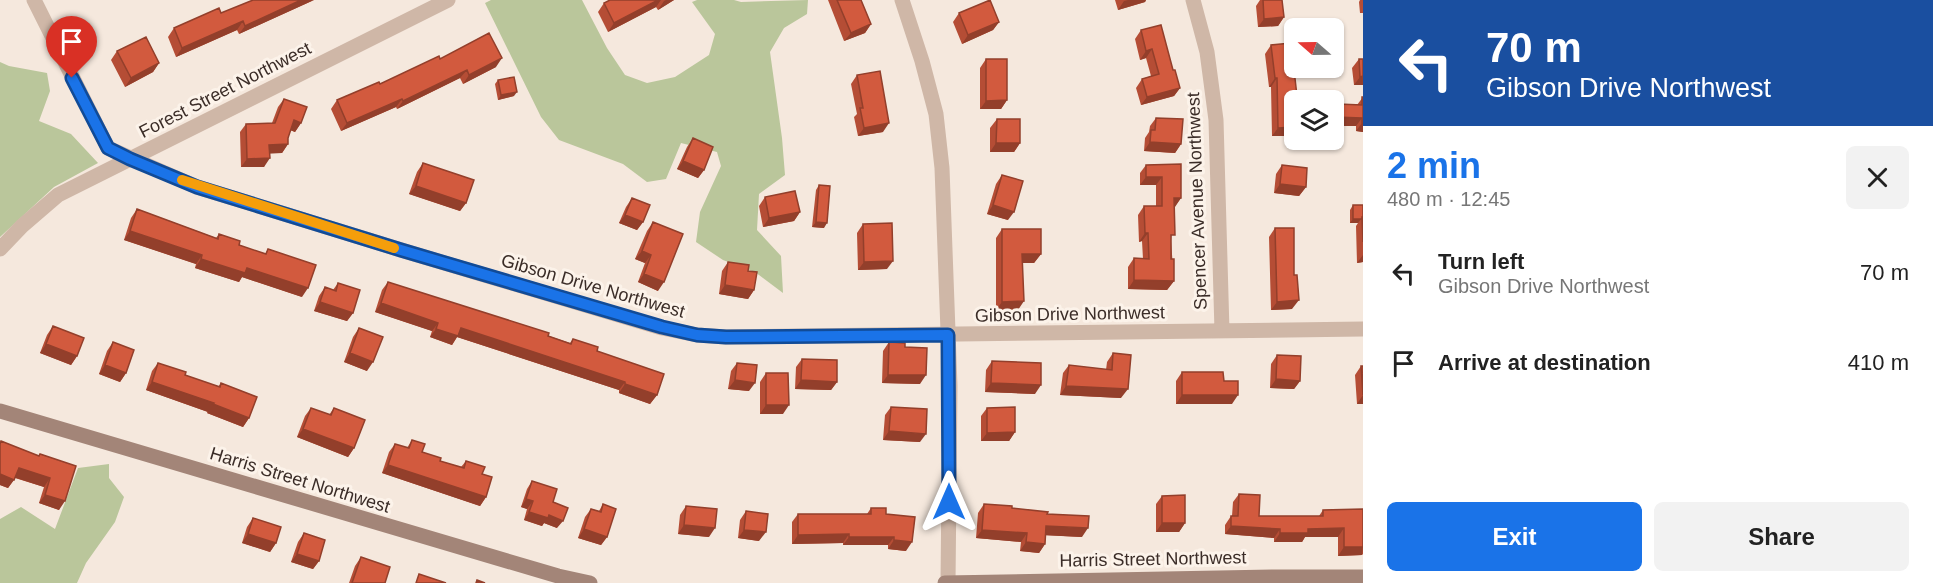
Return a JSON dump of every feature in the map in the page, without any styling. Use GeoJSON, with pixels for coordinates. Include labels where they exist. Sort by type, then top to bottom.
{"type":"FeatureCollection","features":[{"type":"Feature","properties":{"kind":"street","name":"Gibson Drive Northwest"},"geometry":{"type":"LineString","coordinates":[[34,0],[108,148],[197,187],[662,327],[697,335],[726,337],[1363,329]]}},
{"type":"Feature","properties":{"kind":"street","name":"Forest Street Northwest"},"geometry":{"type":"LineString","coordinates":[[0,249],[22,226],[58,195],[448,0]]}},
{"type":"Feature","properties":{"kind":"street"},"geometry":{"type":"LineString","coordinates":[[902,0],[936,114],[942,168],[950,386],[946,583]]}},
{"type":"Feature","properties":{"kind":"street","name":"Spencer Avenue Northwest"},"geometry":{"type":"LineString","coordinates":[[1193,0],[1207,52],[1216,120],[1222,331]]}},
{"type":"Feature","properties":{"kind":"street","name":"Harris Street Northwest"},"geometry":{"type":"LineString","coordinates":[[0,411],[356,518],[558,576],[590,583]]}},
{"type":"Feature","properties":{"kind":"street","name":"Harris Street Northwest"},"geometry":{"type":"LineString","coordinates":[[946,583],[1363,577]]}},
{"type":"Feature","properties":{"kind":"green space"},"geometry":{"type":"Polygon","coordinates":[[[491,0],[582,0],[607,48],[625,75],[647,83],[675,77],[709,55],[715,34],[692,2],[697,0],[741,2],[808,0],[807,14],[784,28],[770,52],[785,175],[759,194],[757,230],[781,256],[783,293],[755,272],[723,260],[696,242],[700,212],[721,166],[717,152],[681,143],[666,179],[647,182],[623,164],[559,140],[541,117],[485,3],[491,0]]]}},
{"type":"Feature","properties":{"kind":"green space"},"geometry":{"type":"Polygon","coordinates":[[[0,62],[9,66],[47,73],[50,91],[39,121],[71,134],[98,163],[54,187],[0,237],[0,62]]]}},
{"type":"Feature","properties":{"kind":"green space"},"geometry":{"type":"Polygon","coordinates":[[[109,464],[109,478],[124,497],[115,522],[86,563],[77,583],[0,583],[0,519],[21,507],[55,529],[78,468],[109,464]]]}},
{"type":"Feature","properties":{"kind":"building"},"geometry":{"type":"Polygon","coordinates":[[[253,0],[301,0],[245,26],[243,21],[182,48],[174,28],[219,8],[221,13],[253,0]]]}},
{"type":"Feature","properties":{"kind":"building"},"geometry":{"type":"Polygon","coordinates":[[[610,0],[658,0],[614,23],[604,3],[610,0]]]}},
{"type":"Feature","properties":{"kind":"building"},"geometry":{"type":"Polygon","coordinates":[[[837,0],[861,0],[871,24],[851,33],[837,0]]]}},
{"type":"Feature","properties":{"kind":"building"},"geometry":{"type":"Polygon","coordinates":[[[990,0],[999,22],[968,35],[959,13],[990,0]]]}},
{"type":"Feature","properties":{"kind":"building"},"geometry":{"type":"Polygon","coordinates":[[[1263,0],[1282,0],[1284,17],[1264,19],[1263,0]]]}},
{"type":"Feature","properties":{"kind":"building"},"geometry":{"type":"Polygon","coordinates":[[[1161,25],[1180,88],[1147,97],[1142,79],[1159,74],[1152,49],[1146,51],[1141,30],[1161,25]]]}},
{"type":"Feature","properties":{"kind":"building"},"geometry":{"type":"Polygon","coordinates":[[[489,33],[502,58],[469,75],[467,70],[403,101],[402,99],[347,123],[337,100],[379,82],[380,84],[439,56],[440,59],[489,33]]]}},
{"type":"Feature","properties":{"kind":"building"},"geometry":{"type":"Polygon","coordinates":[[[146,37],[159,63],[131,78],[117,51],[146,37]]]}},
{"type":"Feature","properties":{"kind":"building"},"geometry":{"type":"Polygon","coordinates":[[[1284,44],[1284,78],[1295,78],[1296,90],[1284,90],[1284,128],[1278,128],[1277,78],[1275,78],[1271,45],[1284,44]]]}},
{"type":"Feature","properties":{"kind":"building"},"geometry":{"type":"Polygon","coordinates":[[[986,59],[1007,59],[1007,100],[986,101],[986,59]]]}},
{"type":"Feature","properties":{"kind":"building"},"geometry":{"type":"Polygon","coordinates":[[[1359,59],[1363,59],[1363,76],[1360,77],[1359,59]]]}},
{"type":"Feature","properties":{"kind":"building"},"geometry":{"type":"Polygon","coordinates":[[[880,71],[889,123],[864,128],[857,75],[880,71]]]}},
{"type":"Feature","properties":{"kind":"building"},"geometry":{"type":"Polygon","coordinates":[[[514,77],[517,92],[501,95],[498,80],[514,77]]]}},
{"type":"Feature","properties":{"kind":"building"},"geometry":{"type":"Polygon","coordinates":[[[1363,97],[1363,123],[1362,118],[1344,117],[1344,104],[1362,105],[1363,97]]]}},
{"type":"Feature","properties":{"kind":"building"},"geometry":{"type":"Polygon","coordinates":[[[284,99],[307,107],[301,123],[294,120],[288,144],[269,145],[270,158],[247,159],[246,124],[275,123],[284,99]]]}},
{"type":"Feature","properties":{"kind":"building"},"geometry":{"type":"Polygon","coordinates":[[[1156,118],[1183,119],[1181,144],[1150,142],[1151,130],[1155,130],[1156,118]]]}},
{"type":"Feature","properties":{"kind":"building"},"geometry":{"type":"Polygon","coordinates":[[[997,119],[1020,119],[1020,143],[996,143],[997,119]]]}},
{"type":"Feature","properties":{"kind":"building"},"geometry":{"type":"Polygon","coordinates":[[[693,138],[713,147],[704,170],[683,161],[693,138]]]}},
{"type":"Feature","properties":{"kind":"building"},"geometry":{"type":"Polygon","coordinates":[[[423,163],[474,180],[466,203],[416,186],[423,163]]]}},
{"type":"Feature","properties":{"kind":"building"},"geometry":{"type":"Polygon","coordinates":[[[1181,164],[1181,198],[1174,198],[1175,235],[1171,235],[1174,281],[1134,280],[1134,258],[1149,259],[1144,206],[1162,206],[1162,177],[1146,177],[1146,165],[1181,164]]]}},
{"type":"Feature","properties":{"kind":"building"},"geometry":{"type":"Polygon","coordinates":[[[1282,165],[1307,168],[1306,187],[1280,184],[1282,165]]]}},
{"type":"Feature","properties":{"kind":"building"},"geometry":{"type":"Polygon","coordinates":[[[1002,175],[1023,181],[1014,212],[993,205],[1002,175]]]}},
{"type":"Feature","properties":{"kind":"building"},"geometry":{"type":"Polygon","coordinates":[[[819,185],[830,186],[827,223],[816,222],[819,185]]]}},
{"type":"Feature","properties":{"kind":"building"},"geometry":{"type":"Polygon","coordinates":[[[795,191],[800,212],[769,218],[765,197],[795,191]]]}},
{"type":"Feature","properties":{"kind":"building"},"geometry":{"type":"Polygon","coordinates":[[[632,198],[650,205],[643,222],[625,215],[632,198]]]}},
{"type":"Feature","properties":{"kind":"building"},"geometry":{"type":"Polygon","coordinates":[[[1353,205],[1363,205],[1361,219],[1353,219],[1353,205]]]}},
{"type":"Feature","properties":{"kind":"building"},"geometry":{"type":"Polygon","coordinates":[[[137,209],[218,239],[219,234],[240,241],[239,245],[266,254],[268,249],[316,265],[308,288],[247,268],[245,273],[201,259],[202,255],[130,231],[137,209]]]}},
{"type":"Feature","properties":{"kind":"building"},"geometry":{"type":"Polygon","coordinates":[[[653,222],[683,234],[664,282],[644,274],[651,255],[642,251],[653,222]]]}},
{"type":"Feature","properties":{"kind":"building"},"geometry":{"type":"Polygon","coordinates":[[[892,223],[893,261],[864,262],[863,224],[892,223]]]}},
{"type":"Feature","properties":{"kind":"building"},"geometry":{"type":"Polygon","coordinates":[[[1275,228],[1294,228],[1294,275],[1297,275],[1299,300],[1277,302],[1275,228]]]}},
{"type":"Feature","properties":{"kind":"building"},"geometry":{"type":"Polygon","coordinates":[[[1002,229],[1041,229],[1041,254],[1022,254],[1024,301],[1002,302],[1002,229]]]}},
{"type":"Feature","properties":{"kind":"building"},"geometry":{"type":"Polygon","coordinates":[[[728,262],[749,265],[748,271],[757,272],[754,290],[725,285],[728,262]]]}},
{"type":"Feature","properties":{"kind":"building"},"geometry":{"type":"Polygon","coordinates":[[[388,282],[549,333],[548,336],[571,344],[573,339],[598,347],[597,351],[664,374],[657,395],[625,384],[625,382],[461,328],[458,336],[436,329],[438,323],[381,303],[388,282]]]}},
{"type":"Feature","properties":{"kind":"building"},"geometry":{"type":"Polygon","coordinates":[[[338,283],[360,290],[353,313],[320,302],[325,287],[336,291],[338,283]]]}},
{"type":"Feature","properties":{"kind":"building"},"geometry":{"type":"Polygon","coordinates":[[[53,326],[84,338],[77,356],[46,344],[53,326]]]}},
{"type":"Feature","properties":{"kind":"building"},"geometry":{"type":"Polygon","coordinates":[[[359,328],[383,337],[373,362],[350,353],[359,328]]]}},
{"type":"Feature","properties":{"kind":"building"},"geometry":{"type":"Polygon","coordinates":[[[113,342],[134,350],[126,373],[105,365],[113,342]]]}},
{"type":"Feature","properties":{"kind":"building"},"geometry":{"type":"Polygon","coordinates":[[[889,342],[905,343],[905,347],[927,348],[926,375],[888,375],[889,342]]]}},
{"type":"Feature","properties":{"kind":"building"},"geometry":{"type":"Polygon","coordinates":[[[1113,353],[1131,355],[1128,389],[1066,386],[1069,365],[1112,370],[1113,353]]]}},
{"type":"Feature","properties":{"kind":"building"},"geometry":{"type":"Polygon","coordinates":[[[1277,355],[1301,356],[1300,381],[1276,379],[1277,355]]]}},
{"type":"Feature","properties":{"kind":"building"},"geometry":{"type":"Polygon","coordinates":[[[802,359],[837,360],[837,382],[801,380],[802,359]]]}},
{"type":"Feature","properties":{"kind":"building"},"geometry":{"type":"Polygon","coordinates":[[[992,361],[1041,363],[1041,385],[991,383],[992,361]]]}},
{"type":"Feature","properties":{"kind":"building"},"geometry":{"type":"Polygon","coordinates":[[[158,363],[186,372],[185,375],[220,387],[221,383],[257,397],[249,418],[214,403],[152,382],[158,363]]]}},
{"type":"Feature","properties":{"kind":"building"},"geometry":{"type":"Polygon","coordinates":[[[737,363],[757,365],[755,383],[735,380],[737,363]]]}},
{"type":"Feature","properties":{"kind":"building"},"geometry":{"type":"Polygon","coordinates":[[[1361,366],[1363,366],[1363,395],[1361,366]]]}},
{"type":"Feature","properties":{"kind":"building"},"geometry":{"type":"Polygon","coordinates":[[[1182,372],[1223,372],[1224,381],[1238,381],[1238,395],[1182,395],[1182,372]]]}},
{"type":"Feature","properties":{"kind":"building"},"geometry":{"type":"Polygon","coordinates":[[[766,373],[788,373],[789,405],[766,405],[766,373]]]}},
{"type":"Feature","properties":{"kind":"building"},"geometry":{"type":"Polygon","coordinates":[[[891,407],[927,409],[926,434],[889,431],[891,407]]]}},
{"type":"Feature","properties":{"kind":"building"},"geometry":{"type":"Polygon","coordinates":[[[1015,407],[1015,432],[987,433],[987,408],[1015,407]]]}},
{"type":"Feature","properties":{"kind":"building"},"geometry":{"type":"Polygon","coordinates":[[[311,408],[331,415],[334,408],[365,420],[354,448],[303,429],[311,408]]]}},
{"type":"Feature","properties":{"kind":"building"},"geometry":{"type":"Polygon","coordinates":[[[412,440],[425,444],[422,452],[441,458],[440,461],[464,468],[466,461],[485,467],[482,474],[492,477],[486,497],[388,465],[395,444],[409,448],[412,440]]]}},
{"type":"Feature","properties":{"kind":"building"},"geometry":{"type":"Polygon","coordinates":[[[1,441],[39,456],[40,454],[76,466],[65,501],[45,495],[50,478],[19,468],[14,480],[0,474],[1,441]]]}},
{"type":"Feature","properties":{"kind":"building"},"geometry":{"type":"Polygon","coordinates":[[[532,481],[557,489],[553,502],[568,508],[563,521],[549,515],[548,518],[529,512],[533,501],[526,499],[532,481]]]}},
{"type":"Feature","properties":{"kind":"building"},"geometry":{"type":"Polygon","coordinates":[[[1239,494],[1260,495],[1259,516],[1323,516],[1323,510],[1363,509],[1363,547],[1344,547],[1344,528],[1308,529],[1308,533],[1280,533],[1280,529],[1231,526],[1231,516],[1238,516],[1239,494]]]}},
{"type":"Feature","properties":{"kind":"building"},"geometry":{"type":"Polygon","coordinates":[[[1185,495],[1185,523],[1162,523],[1162,496],[1185,495]]]}},
{"type":"Feature","properties":{"kind":"building"},"geometry":{"type":"Polygon","coordinates":[[[603,504],[616,509],[607,537],[584,529],[591,509],[601,512],[603,504]]]}},
{"type":"Feature","properties":{"kind":"building"},"geometry":{"type":"Polygon","coordinates":[[[984,504],[1012,506],[1012,508],[1048,512],[1047,514],[1089,516],[1088,528],[1046,526],[1045,544],[1026,542],[1027,533],[982,530],[984,504]]]}},
{"type":"Feature","properties":{"kind":"building"},"geometry":{"type":"Polygon","coordinates":[[[686,506],[717,509],[715,528],[684,525],[686,506]]]}},
{"type":"Feature","properties":{"kind":"building"},"geometry":{"type":"Polygon","coordinates":[[[871,508],[886,508],[886,514],[915,517],[912,542],[894,540],[894,537],[849,537],[849,534],[798,535],[798,514],[871,514],[871,508]]]}},
{"type":"Feature","properties":{"kind":"building"},"geometry":{"type":"Polygon","coordinates":[[[746,511],[768,514],[766,532],[744,530],[746,511]]]}},
{"type":"Feature","properties":{"kind":"building"},"geometry":{"type":"Polygon","coordinates":[[[253,518],[281,527],[276,543],[248,534],[253,518]]]}},
{"type":"Feature","properties":{"kind":"building"},"geometry":{"type":"Polygon","coordinates":[[[304,533],[325,540],[319,561],[297,554],[304,533]]]}},
{"type":"Feature","properties":{"kind":"building"},"geometry":{"type":"Polygon","coordinates":[[[361,557],[390,567],[385,583],[352,583],[361,557]]]}},
{"type":"Feature","properties":{"kind":"building"},"geometry":{"type":"Polygon","coordinates":[[[419,574],[446,583],[416,583],[419,574]]]}},
{"type":"Feature","properties":{"kind":"slow traffic"},"geometry":{"type":"LineString","coordinates":[[182,180],[197,187],[394,248]]}},
{"type":"Feature","properties":{"kind":"route"},"geometry":{"type":"LineString","coordinates":[[72,78],[108,148],[130,159],[197,187],[662,327],[697,335],[726,337],[948,335],[949,502]]}}]}
